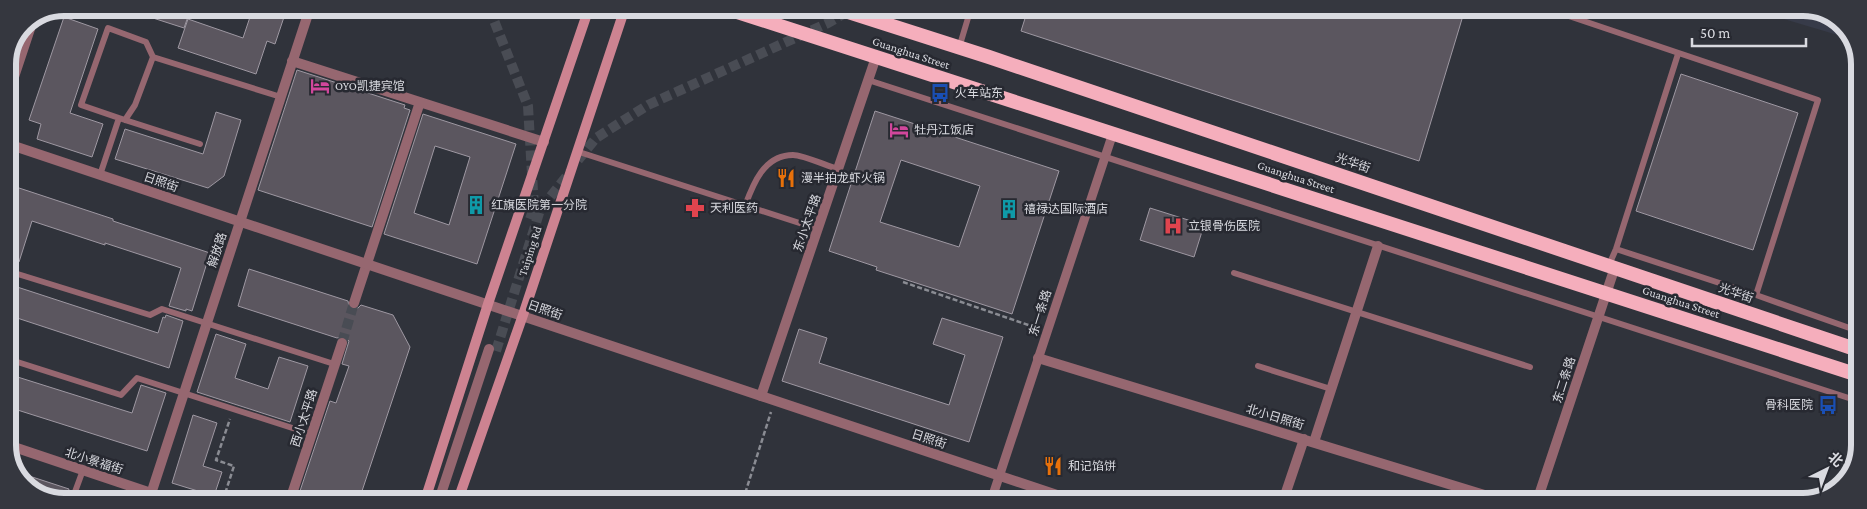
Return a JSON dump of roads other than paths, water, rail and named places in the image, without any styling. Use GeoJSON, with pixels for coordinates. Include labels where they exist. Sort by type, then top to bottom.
{"type":"FeatureCollection","features":[{"type":"Feature","properties":{"kind":"highway","name":"Guanghua Street"},"geometry":{"type":"LineString","coordinates":[[750,16],[1851,373]]}},
{"type":"Feature","properties":{"kind":"highway","name":"光华街"},"geometry":{"type":"LineString","coordinates":[[869,16],[1851,348]]}},
{"type":"Feature","properties":{"kind":"main road","name":"Taiping Rd"},"geometry":{"type":"LineString","coordinates":[[427,493],[488,304],[586,16]]}},
{"type":"Feature","properties":{"kind":"main road","name":"Taiping Rd"},"geometry":{"type":"LineString","coordinates":[[460,493],[523,315],[622,16]]}},
{"type":"Feature","properties":{"kind":"street","name":"解放路"},"geometry":{"type":"LineString","coordinates":[[151,493],[307,16]]}},
{"type":"Feature","properties":{"kind":"street"},"geometry":{"type":"LineString","coordinates":[[16,72],[30,31]]}},
{"type":"Feature","properties":{"kind":"street","name":"东小太平路"},"geometry":{"type":"LineString","coordinates":[[761,396],[876,57]]}},
{"type":"Feature","properties":{"kind":"street"},"geometry":{"type":"LineString","coordinates":[[292,61],[544,142]]}},
{"type":"Feature","properties":{"kind":"street"},"geometry":{"type":"LineString","coordinates":[[354,303],[420,102]]}},
{"type":"Feature","properties":{"kind":"street","name":"东一条路"},"geometry":{"type":"LineString","coordinates":[[993,493],[1113,133]]}},
{"type":"Feature","properties":{"kind":"street","name":"日照街"},"geometry":{"type":"LineString","coordinates":[[16,147],[1052,493]]}},
{"type":"Feature","properties":{"kind":"street"},"geometry":{"type":"LineString","coordinates":[[1286,493],[1331,389],[1378,246]]}},
{"type":"Feature","properties":{"kind":"street","name":"东二条路"},"geometry":{"type":"LineString","coordinates":[[1541,493],[1606,294],[1612,266]]}},
{"type":"Feature","properties":{"kind":"street","name":"西小太平路"},"geometry":{"type":"LineString","coordinates":[[292,493],[342,343]]}},
{"type":"Feature","properties":{"kind":"street"},"geometry":{"type":"LineString","coordinates":[[442,493],[493,350],[448,493]]}},
{"type":"Feature","properties":{"kind":"street","name":"北小日照街"},"geometry":{"type":"LineString","coordinates":[[1038,358],[1478,493]]}},
{"type":"Feature","properties":{"kind":"street","name":"北小景福街"},"geometry":{"type":"LineString","coordinates":[[16,449],[83,470],[142,493]]}},
{"type":"Feature","properties":{"kind":"lane"},"geometry":{"type":"LineString","coordinates":[[959,48],[969,16]]}},
{"type":"Feature","properties":{"kind":"lane"},"geometry":{"type":"LineString","coordinates":[[1568,16],[1818,100],[1756,295]]}},
{"type":"Feature","properties":{"kind":"lane"},"geometry":{"type":"LineString","coordinates":[[100,175],[122,119],[135,106],[153,57],[146,42],[108,28],[82,105],[122,119],[200,144]]}},
{"type":"Feature","properties":{"kind":"lane"},"geometry":{"type":"LineString","coordinates":[[1612,266],[1616,248],[1678,54]]}},
{"type":"Feature","properties":{"kind":"lane"},"geometry":{"type":"LineString","coordinates":[[153,57],[280,97]]}},
{"type":"Feature","properties":{"kind":"lane"},"geometry":{"type":"LineString","coordinates":[[868,80],[1851,399]]}},
{"type":"Feature","properties":{"kind":"lane"},"geometry":{"type":"LineString","coordinates":[[576,151],[818,229]]}},
{"type":"Feature","properties":{"kind":"lane"},"geometry":{"type":"LineString","coordinates":[[744,206],[762,169],[780,158],[794,154],[838,169]]}},
{"type":"Feature","properties":{"kind":"lane"},"geometry":{"type":"LineString","coordinates":[[1616,248],[1851,329]]}},
{"type":"Feature","properties":{"kind":"lane"},"geometry":{"type":"LineString","coordinates":[[1234,273],[1530,367]]}},
{"type":"Feature","properties":{"kind":"lane"},"geometry":{"type":"LineString","coordinates":[[16,274],[150,316],[162,309],[334,364]]}},
{"type":"Feature","properties":{"kind":"lane"},"geometry":{"type":"LineString","coordinates":[[16,361],[121,395],[136,378],[311,434]]}},
{"type":"Feature","properties":{"kind":"lane"},"geometry":{"type":"LineString","coordinates":[[1258,366],[1331,389]]}},
{"type":"Feature","properties":{"kind":"lane"},"geometry":{"type":"LineString","coordinates":[[75,493],[83,470]]}},
{"type":"Feature","properties":{"kind":"tunnel"},"geometry":{"type":"LineString","coordinates":[[492,16],[528,106],[534,208],[530,219]]}},
{"type":"Feature","properties":{"kind":"tunnel"},"geometry":{"type":"LineString","coordinates":[[578,160],[596,138],[648,105],[840,16]]}},
{"type":"Feature","properties":{"kind":"tunnel"},"geometry":{"type":"LineString","coordinates":[[496,351],[540,210],[570,172]]}},
{"type":"Feature","properties":{"kind":"tunnel"},"geometry":{"type":"LineString","coordinates":[[342,343],[354,303]]}},
{"type":"Feature","properties":{"kind":"place","name":"OYO凯捷宾馆"},"geometry":{"type":"Point","coordinates":[320,86]}},
{"type":"Feature","properties":{"kind":"place","name":"火车站东"},"geometry":{"type":"Point","coordinates":[940,93]}},
{"type":"Feature","properties":{"kind":"place","name":"牡丹江饭店"},"geometry":{"type":"Point","coordinates":[899,130]}},
{"type":"Feature","properties":{"kind":"place","name":"漫半拍龙虾火锅"},"geometry":{"type":"Point","coordinates":[786,178]}},
{"type":"Feature","properties":{"kind":"place","name":"红旗医院第一分院"},"geometry":{"type":"Point","coordinates":[476,205]}},
{"type":"Feature","properties":{"kind":"place","name":"天利医药"},"geometry":{"type":"Point","coordinates":[695,208]}},
{"type":"Feature","properties":{"kind":"place","name":"禧禄达国际酒店"},"geometry":{"type":"Point","coordinates":[1009,209]}},
{"type":"Feature","properties":{"kind":"place","name":"立银骨伤医院"},"geometry":{"type":"Point","coordinates":[1173,226]}},
{"type":"Feature","properties":{"kind":"place","name":"骨科医院"},"geometry":{"type":"Point","coordinates":[1828,405]}},
{"type":"Feature","properties":{"kind":"place","name":"和记馅饼"},"geometry":{"type":"Point","coordinates":[1053,466]}}]}
